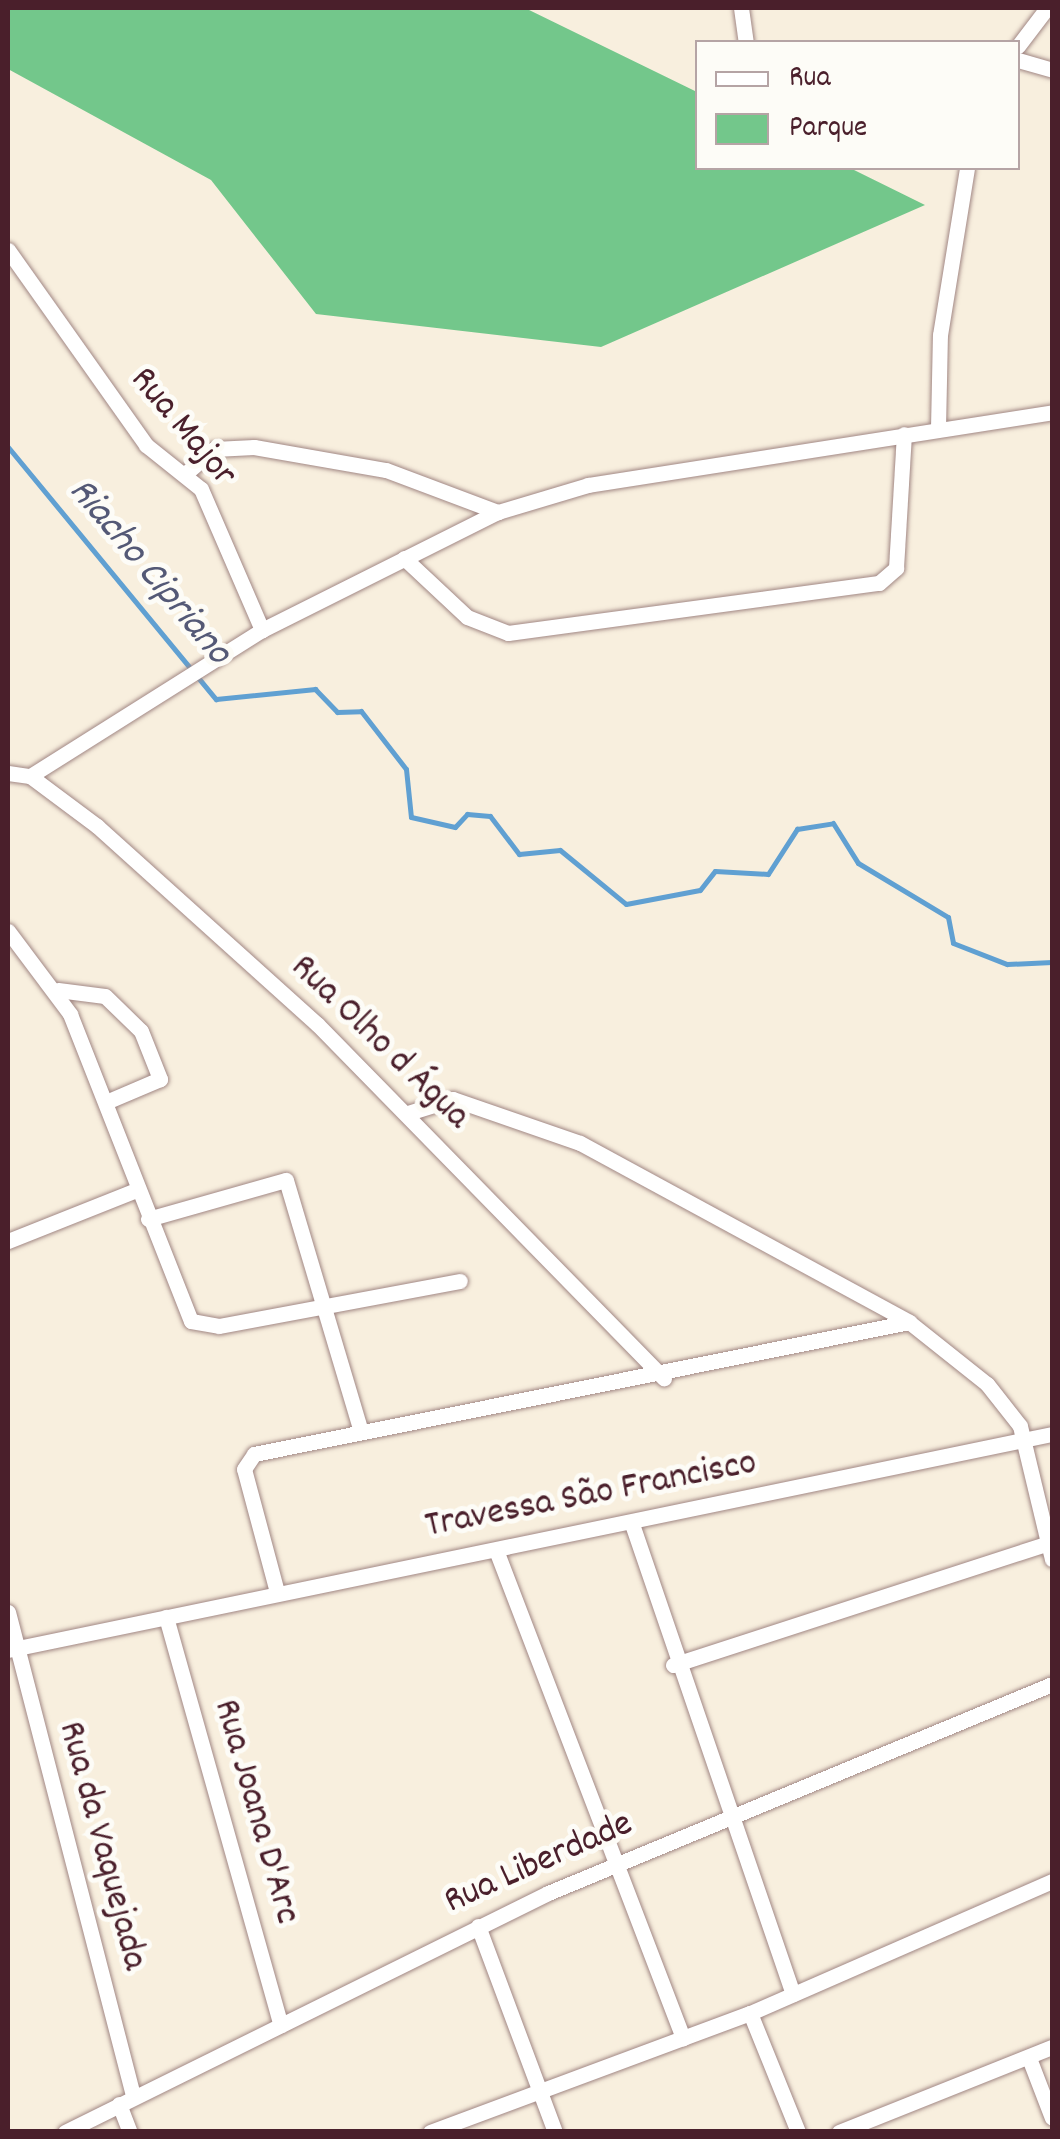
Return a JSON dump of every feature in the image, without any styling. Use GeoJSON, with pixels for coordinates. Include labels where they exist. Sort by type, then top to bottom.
{"type":"FeatureCollection","features":[{"type":"Feature","properties":{"kind":"street"},"geometry":{"type":"LineString","coordinates":[[741,8],[746,40]]}},
{"type":"Feature","properties":{"kind":"street"},"geometry":{"type":"LineString","coordinates":[[1020,43],[1046,8]]}},
{"type":"Feature","properties":{"kind":"street"},"geometry":{"type":"LineString","coordinates":[[1020,61],[1052,70]]}},
{"type":"Feature","properties":{"kind":"street"},"geometry":{"type":"LineString","coordinates":[[938,428],[940,335],[967,170]]}},
{"type":"Feature","properties":{"kind":"street","name":"Rua Major"},"geometry":{"type":"LineString","coordinates":[[8,250],[146,444],[185,474],[211,504],[262,630]]}},
{"type":"Feature","properties":{"kind":"street"},"geometry":{"type":"LineString","coordinates":[[8,773],[30,776],[262,630],[498,512],[588,484],[1052,412]]}},
{"type":"Feature","properties":{"kind":"street"},"geometry":{"type":"LineString","coordinates":[[404,558],[467,618],[508,633],[879,582],[896,568],[904,434]]}},
{"type":"Feature","properties":{"kind":"street"},"geometry":{"type":"LineString","coordinates":[[185,474],[214,449],[254,448],[386,470],[498,512]]}},
{"type":"Feature","properties":{"kind":"street","name":"Rua Olho d Água"},"geometry":{"type":"LineString","coordinates":[[30,776],[155,877],[408,1113],[664,1378]]}},
{"type":"Feature","properties":{"kind":"street"},"geometry":{"type":"LineString","coordinates":[[8,931],[58,990],[106,1102],[136,1190],[197,1326],[328,1307],[460,1281]]}},
{"type":"Feature","properties":{"kind":"street"},"geometry":{"type":"LineString","coordinates":[[58,990],[105,996],[140,1030],[160,1078],[106,1102]]}},
{"type":"Feature","properties":{"kind":"street"},"geometry":{"type":"LineString","coordinates":[[408,1113],[453,1099],[580,1143],[909,1322],[987,1384],[1030,1444],[1051,1548],[673,1664]]}},
{"type":"Feature","properties":{"kind":"street"},"geometry":{"type":"LineString","coordinates":[[148,1219],[283,1178],[328,1307],[361,1431]]}},
{"type":"Feature","properties":{"kind":"street"},"geometry":{"type":"LineString","coordinates":[[8,1241],[136,1190]]}},
{"type":"Feature","properties":{"kind":"street"},"geometry":{"type":"LineString","coordinates":[[277,1592],[247,1459],[361,1431],[664,1378],[909,1322]]}},
{"type":"Feature","properties":{"kind":"street","name":"Travessa São Francisco"},"geometry":{"type":"LineString","coordinates":[[12,1649],[277,1592],[1030,1444],[1052,1434]]}},
{"type":"Feature","properties":{"kind":"street"},"geometry":{"type":"LineString","coordinates":[[632,1524],[673,1664],[726,1818],[794,1994]]}},
{"type":"Feature","properties":{"kind":"street"},"geometry":{"type":"LineString","coordinates":[[496,1550],[683,2038]]}},
{"type":"Feature","properties":{"kind":"street","name":"Rua da Vaquejada"},"geometry":{"type":"LineString","coordinates":[[8,1612],[12,1649],[126,2100],[130,2132]]}},
{"type":"Feature","properties":{"kind":"street","name":"Rua Joana D'Arc"},"geometry":{"type":"LineString","coordinates":[[166,1617],[280,2025]]}},
{"type":"Feature","properties":{"kind":"street","name":"Rua Liberdade"},"geometry":{"type":"LineString","coordinates":[[65,2132],[478,1926],[726,1818],[1052,1684]]}},
{"type":"Feature","properties":{"kind":"street"},"geometry":{"type":"LineString","coordinates":[[430,2132],[750,2012],[1052,1881]]}},
{"type":"Feature","properties":{"kind":"street"},"geometry":{"type":"LineString","coordinates":[[478,1926],[555,2132]]}},
{"type":"Feature","properties":{"kind":"street"},"geometry":{"type":"LineString","coordinates":[[750,2012],[798,2132]]}},
{"type":"Feature","properties":{"kind":"street"},"geometry":{"type":"LineString","coordinates":[[839,2132],[1052,2048]]}},
{"type":"Feature","properties":{"kind":"street"},"geometry":{"type":"LineString","coordinates":[[1029,2058],[1052,2118]]}},
{"type":"Feature","properties":{"kind":"green space"},"geometry":{"type":"Polygon","coordinates":[[[8,8],[525,8],[695,91],[695,170],[854,170],[925,205],[601,347],[316,314],[211,180],[8,69],[8,8]]]}},
{"type":"Feature","properties":{"kind":"waterway","name":"Riacho Cipriano"},"geometry":{"type":"LineString","coordinates":[[8,447],[216,699],[315,689],[337,712],[361,711],[406,769],[411,817],[455,827],[467,814],[490,816],[519,854],[560,850],[626,904],[700,890],[715,871],[768,874],[797,829],[833,823],[858,863],[948,917],[953,943],[1007,964],[1052,962]]}}]}
